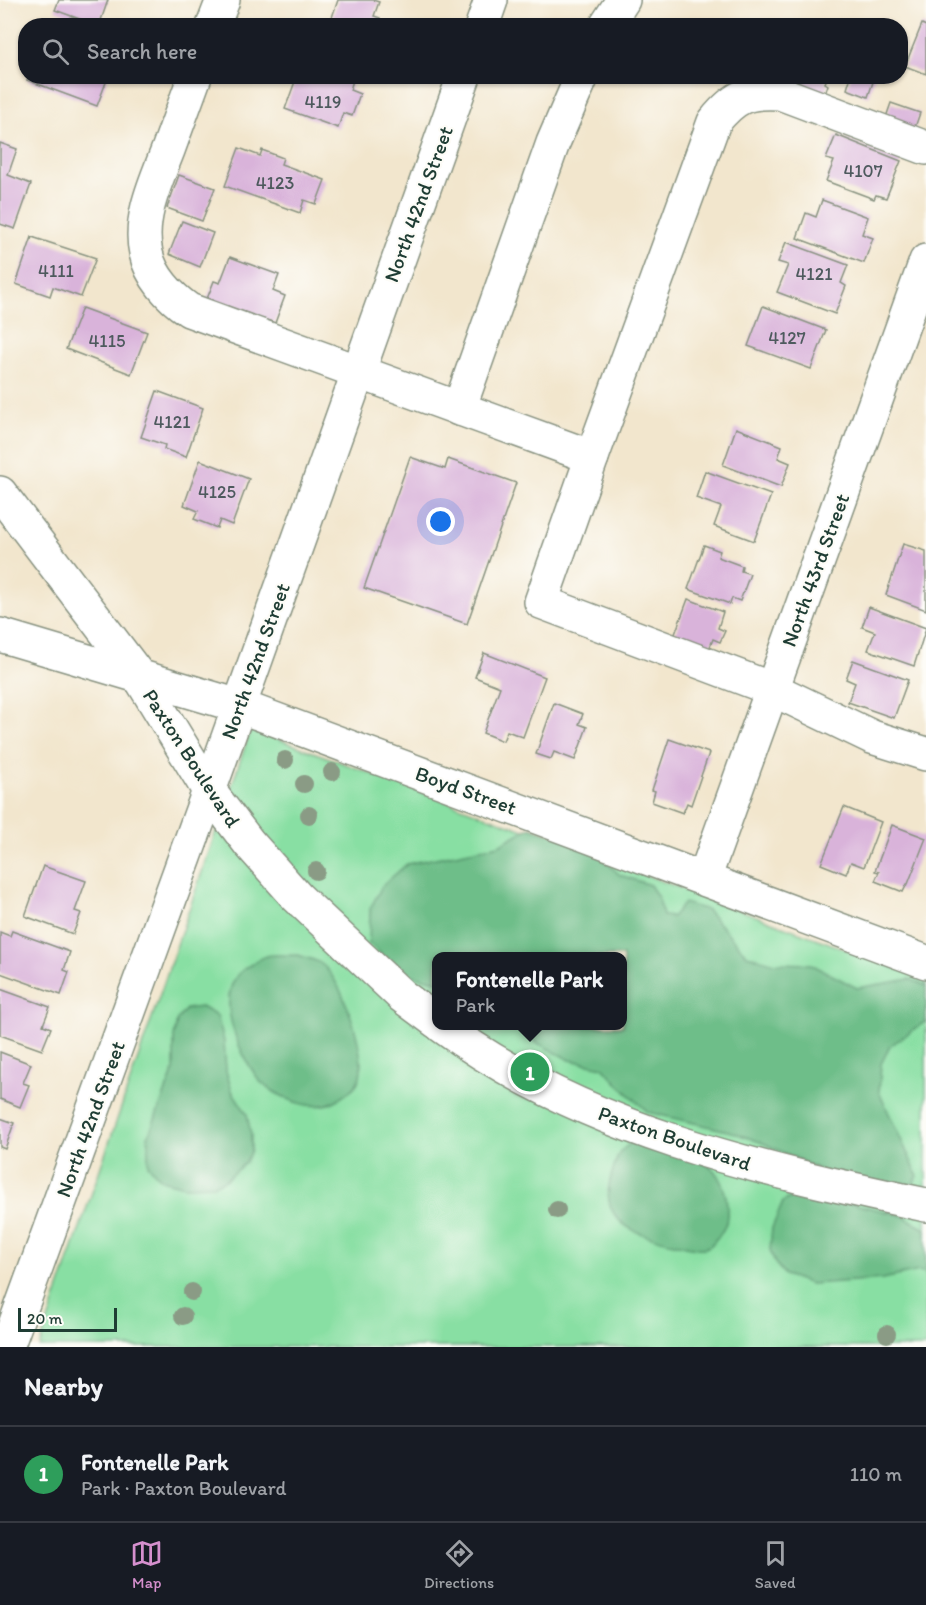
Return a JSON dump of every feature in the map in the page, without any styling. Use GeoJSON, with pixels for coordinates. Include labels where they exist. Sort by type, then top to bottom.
{"type":"FeatureCollection","features":[{"type":"Feature","properties":{"kind":"street"},"geometry":{"type":"LineString","coordinates":[[216,18],[223,0]]}},
{"type":"Feature","properties":{"kind":"street"},"geometry":{"type":"LineString","coordinates":[[485,18],[491,0]]}},
{"type":"Feature","properties":{"kind":"street"},"geometry":{"type":"LineString","coordinates":[[611,18],[623,0]]}},
{"type":"Feature","properties":{"kind":"street"},"geometry":{"type":"LineString","coordinates":[[192,84],[148,203],[145,227],[146,253],[156,276],[170,296],[189,310],[592,457]]}},
{"type":"Feature","properties":{"kind":"street","name":"North 42nd Street"},"geometry":{"type":"LineString","coordinates":[[7,1347],[209,791],[461,84]]}},
{"type":"Feature","properties":{"kind":"street"},"geometry":{"type":"LineString","coordinates":[[459,409],[553,143],[579,84]]}},
{"type":"Feature","properties":{"kind":"street"},"geometry":{"type":"LineString","coordinates":[[926,148],[780,93],[758,92],[742,96],[727,106],[714,122],[541,602],[772,689],[872,737],[926,754]]}},
{"type":"Feature","properties":{"kind":"street","name":"North 43rd Street"},"geometry":{"type":"LineString","coordinates":[[704,879],[926,261]]}},
{"type":"Feature","properties":{"kind":"street","name":"Paxton Boulevard"},"geometry":{"type":"LineString","coordinates":[[0,493],[139,676],[209,791],[249,843],[297,897],[402,996],[432,1018]]}},
{"type":"Feature","properties":{"kind":"street","name":"Boyd Street"},"geometry":{"type":"LineString","coordinates":[[0,635],[239,706],[926,962]]}},
{"type":"Feature","properties":{"kind":"street","name":"Paxton Boulevard"},"geometry":{"type":"LineString","coordinates":[[448,1030],[504,1066],[567,1098],[624,1123],[744,1163],[926,1205]]}},
{"type":"Feature","properties":{"kind":"green space"},"geometry":{"type":"Polygon","coordinates":[[[251,729],[926,979],[926,1347],[39,1347],[251,729]]]}},
{"type":"Feature","properties":{"kind":"green space"},"geometry":{"type":"Polygon","coordinates":[[[530,827],[590,847],[620,875],[650,885],[659,899],[663,916],[672,917],[684,903],[707,910],[747,955],[775,963],[811,964],[857,988],[910,979],[926,986],[926,1021],[890,1046],[881,1064],[879,1092],[918,1176],[910,1188],[846,1182],[763,1143],[732,1132],[648,1112],[603,1067],[570,1060],[535,1042],[522,1030],[627,1030],[627,952],[432,952],[432,980],[401,973],[369,943],[370,909],[382,886],[407,864],[499,845],[530,827]]]}},
{"type":"Feature","properties":{"kind":"green space"},"geometry":{"type":"Polygon","coordinates":[[[298,955],[315,960],[328,971],[344,998],[356,1033],[361,1065],[359,1080],[350,1091],[326,1105],[295,1102],[264,1085],[243,1054],[231,1021],[229,1004],[231,989],[237,975],[264,957],[298,955]]]}},
{"type":"Feature","properties":{"kind":"green space"},"geometry":{"type":"Polygon","coordinates":[[[201,1007],[217,1016],[224,1041],[226,1071],[232,1091],[247,1114],[251,1150],[246,1162],[225,1180],[213,1185],[184,1186],[162,1180],[148,1165],[148,1137],[174,1070],[174,1037],[177,1020],[186,1009],[201,1007]]]}},
{"type":"Feature","properties":{"kind":"green space"},"geometry":{"type":"Polygon","coordinates":[[[634,1141],[700,1162],[715,1171],[724,1189],[727,1213],[722,1231],[710,1246],[694,1248],[649,1236],[624,1225],[615,1216],[610,1205],[608,1191],[612,1173],[619,1154],[634,1141]]]}},
{"type":"Feature","properties":{"kind":"green space"},"geometry":{"type":"Polygon","coordinates":[[[801,1191],[904,1216],[926,1230],[926,1273],[919,1271],[883,1279],[811,1284],[785,1275],[775,1263],[770,1250],[772,1228],[783,1202],[801,1191]]]}},
{"type":"Feature","properties":{"kind":"building"},"geometry":{"type":"Polygon","coordinates":[[[59,0],[108,0],[102,18],[77,18],[55,10],[59,0]]]}},
{"type":"Feature","properties":{"kind":"building"},"geometry":{"type":"Polygon","coordinates":[[[338,0],[379,2],[374,16],[380,18],[332,18],[338,0]]]}},
{"type":"Feature","properties":{"kind":"building"},"geometry":{"type":"Polygon","coordinates":[[[922,24],[926,26],[926,74],[908,67],[908,59],[922,24]]]}},
{"type":"Feature","properties":{"kind":"building"},"geometry":{"type":"Polygon","coordinates":[[[38,84],[105,84],[97,106],[38,84]]]}},
{"type":"Feature","properties":{"kind":"building"},"geometry":{"type":"Polygon","coordinates":[[[294,84],[352,84],[350,90],[360,94],[352,116],[343,113],[338,128],[285,109],[294,84]]]}},
{"type":"Feature","properties":{"kind":"building"},"geometry":{"type":"Polygon","coordinates":[[[785,84],[826,84],[822,103],[785,84]]]}},
{"type":"Feature","properties":{"kind":"building"},"geometry":{"type":"Polygon","coordinates":[[[849,84],[872,84],[868,97],[847,89],[849,84]]]}},
{"type":"Feature","properties":{"kind":"building"},"geometry":{"type":"Polygon","coordinates":[[[891,103],[920,113],[913,133],[884,123],[891,103]]]}},
{"type":"Feature","properties":{"kind":"building"},"geometry":{"type":"Polygon","coordinates":[[[836,135],[901,161],[886,198],[876,195],[874,199],[826,181],[834,161],[826,159],[836,135]]]}},
{"type":"Feature","properties":{"kind":"building"},"geometry":{"type":"Polygon","coordinates":[[[0,143],[17,149],[8,175],[31,184],[15,229],[0,224],[0,143]]]}},
{"type":"Feature","properties":{"kind":"building"},"geometry":{"type":"Polygon","coordinates":[[[239,148],[260,156],[262,150],[283,158],[281,164],[325,180],[316,204],[304,200],[300,213],[225,186],[239,148]]]}},
{"type":"Feature","properties":{"kind":"building"},"geometry":{"type":"Polygon","coordinates":[[[179,175],[215,188],[202,221],[167,208],[179,175]]]}},
{"type":"Feature","properties":{"kind":"building"},"geometry":{"type":"Polygon","coordinates":[[[822,200],[868,217],[862,234],[873,238],[864,263],[797,238],[806,213],[816,217],[822,200]]]}},
{"type":"Feature","properties":{"kind":"building"},"geometry":{"type":"Polygon","coordinates":[[[182,221],[213,233],[200,267],[169,254],[182,221]]]}},
{"type":"Feature","properties":{"kind":"building"},"geometry":{"type":"Polygon","coordinates":[[[32,237],[96,258],[81,297],[53,287],[50,296],[16,284],[32,237]]]}},
{"type":"Feature","properties":{"kind":"building"},"geometry":{"type":"Polygon","coordinates":[[[786,242],[848,265],[841,283],[846,286],[835,314],[777,292],[788,265],[778,262],[786,242]]]}},
{"type":"Feature","properties":{"kind":"building"},"geometry":{"type":"Polygon","coordinates":[[[230,257],[279,275],[273,291],[285,296],[275,323],[263,319],[261,325],[205,304],[214,281],[220,283],[230,257]]]}},
{"type":"Feature","properties":{"kind":"building"},"geometry":{"type":"Polygon","coordinates":[[[763,306],[826,330],[811,369],[748,346],[763,306]]]}},
{"type":"Feature","properties":{"kind":"building"},"geometry":{"type":"Polygon","coordinates":[[[82,308],[147,332],[131,374],[66,349],[82,308]]]}},
{"type":"Feature","properties":{"kind":"building"},"geometry":{"type":"Polygon","coordinates":[[[157,391],[203,408],[186,457],[164,449],[165,445],[141,437],[157,391]]]}},
{"type":"Feature","properties":{"kind":"building"},"geometry":{"type":"Polygon","coordinates":[[[736,428],[782,446],[778,458],[790,463],[781,487],[723,465],[736,428]]]}},
{"type":"Feature","properties":{"kind":"building"},"geometry":{"type":"Polygon","coordinates":[[[410,457],[445,469],[448,459],[516,483],[467,624],[364,588],[410,457]]]}},
{"type":"Feature","properties":{"kind":"building"},"geometry":{"type":"Polygon","coordinates":[[[200,460],[249,479],[232,525],[220,520],[217,528],[194,519],[198,511],[184,505],[200,460]]]}},
{"type":"Feature","properties":{"kind":"building"},"geometry":{"type":"Polygon","coordinates":[[[705,471],[771,495],[754,541],[714,526],[721,507],[696,498],[705,471]]]}},
{"type":"Feature","properties":{"kind":"building"},"geometry":{"type":"Polygon","coordinates":[[[903,544],[926,551],[926,610],[886,595],[903,544]]]}},
{"type":"Feature","properties":{"kind":"building"},"geometry":{"type":"Polygon","coordinates":[[[704,545],[720,551],[718,557],[742,566],[741,571],[750,574],[740,601],[732,598],[730,604],[688,589],[704,545]]]}},
{"type":"Feature","properties":{"kind":"building"},"geometry":{"type":"Polygon","coordinates":[[[688,599],[723,612],[718,628],[725,631],[720,642],[713,639],[707,655],[672,642],[688,599]]]}},
{"type":"Feature","properties":{"kind":"building"},"geometry":{"type":"Polygon","coordinates":[[[869,607],[926,628],[914,666],[868,650],[875,632],[862,627],[869,607]]]}},
{"type":"Feature","properties":{"kind":"building"},"geometry":{"type":"Polygon","coordinates":[[[484,653],[545,677],[523,737],[507,731],[503,741],[483,733],[500,687],[475,677],[484,653]]]}},
{"type":"Feature","properties":{"kind":"building"},"geometry":{"type":"Polygon","coordinates":[[[853,660],[908,680],[894,718],[848,702],[855,683],[846,679],[853,660]]]}},
{"type":"Feature","properties":{"kind":"building"},"geometry":{"type":"Polygon","coordinates":[[[554,703],[583,714],[579,724],[587,727],[575,760],[554,752],[551,759],[536,754],[554,703]]]}},
{"type":"Feature","properties":{"kind":"building"},"geometry":{"type":"Polygon","coordinates":[[[669,739],[709,753],[691,805],[687,803],[683,813],[652,802],[655,791],[652,790],[669,739]]]}},
{"type":"Feature","properties":{"kind":"building"},"geometry":{"type":"Polygon","coordinates":[[[844,807],[881,822],[864,867],[851,862],[846,874],[821,864],[844,807]]]}},
{"type":"Feature","properties":{"kind":"building"},"geometry":{"type":"Polygon","coordinates":[[[892,825],[926,838],[903,892],[875,881],[879,872],[875,871],[892,825]]]}},
{"type":"Feature","properties":{"kind":"building"},"geometry":{"type":"Polygon","coordinates":[[[43,866],[86,881],[75,911],[81,913],[73,934],[25,916],[43,866]]]}},
{"type":"Feature","properties":{"kind":"building"},"geometry":{"type":"Polygon","coordinates":[[[12,931],[70,952],[64,970],[69,972],[61,995],[0,973],[0,932],[10,936],[12,931]]]}},
{"type":"Feature","properties":{"kind":"building"},"geometry":{"type":"Polygon","coordinates":[[[0,989],[50,1007],[43,1025],[51,1028],[42,1050],[0,1035],[0,989]]]}},
{"type":"Feature","properties":{"kind":"building"},"geometry":{"type":"Polygon","coordinates":[[[0,1052],[31,1064],[23,1083],[29,1085],[20,1107],[0,1099],[0,1052]]]}},
{"type":"Feature","properties":{"kind":"building"},"geometry":{"type":"Polygon","coordinates":[[[0,1118],[14,1123],[5,1149],[0,1147],[0,1118]]]}},
{"type":"Feature","properties":{"kind":"place","name":"Fontenelle Park"},"geometry":{"type":"Point","coordinates":[530,1072]}}]}
